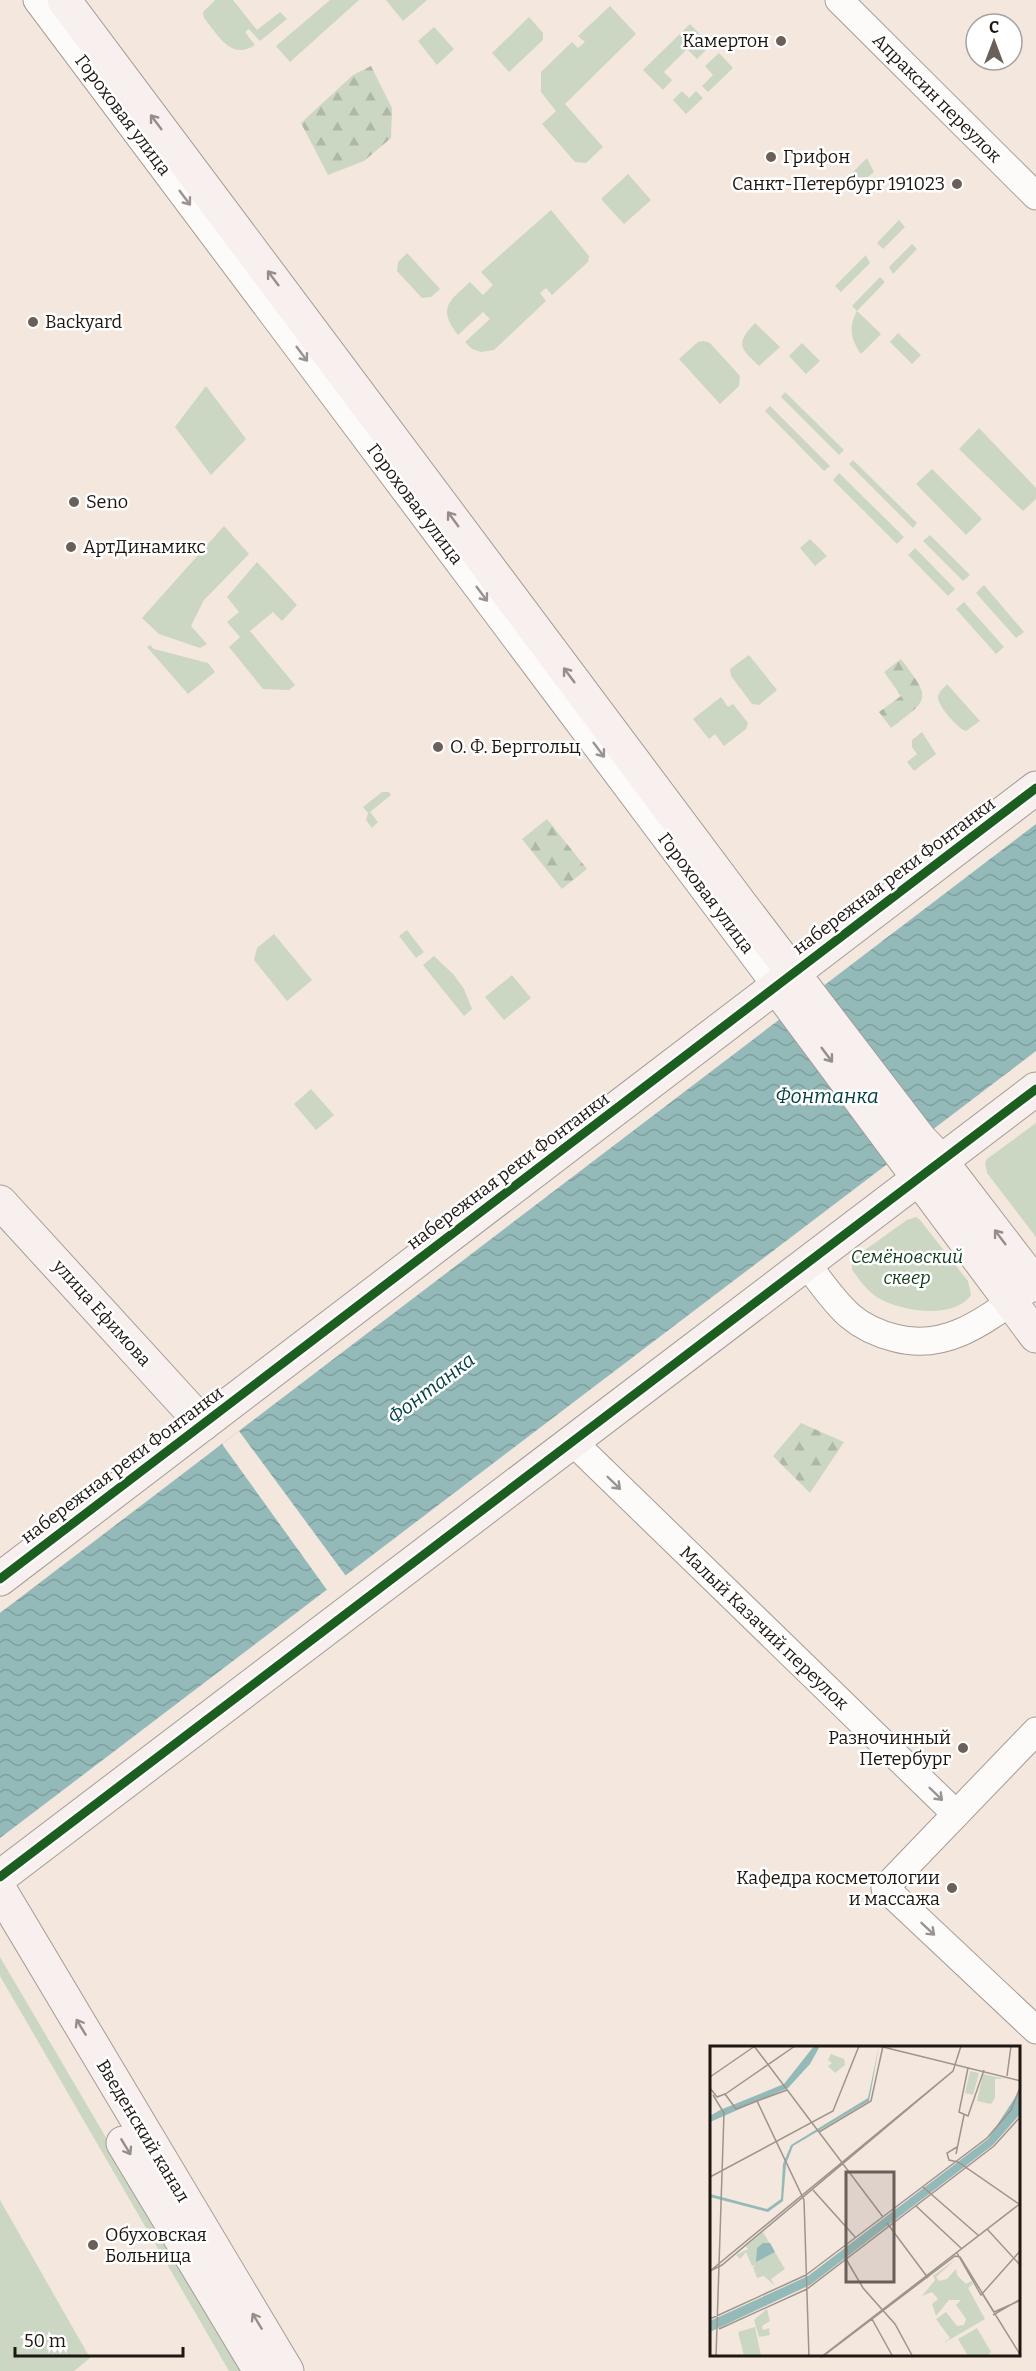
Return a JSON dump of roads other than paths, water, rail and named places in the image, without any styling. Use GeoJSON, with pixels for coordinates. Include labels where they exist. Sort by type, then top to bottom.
{"type":"FeatureCollection","features":[{"type":"Feature","properties":{"kind":"main road","name":"Гороховая улица"},"geometry":{"type":"LineString","coordinates":[[64,0],[707,860],[794,991]]}},
{"type":"Feature","properties":{"kind":"main road","name":"набережная реки Фонтанки"},"geometry":{"type":"LineString","coordinates":[[0,1579],[203,1424],[794,991],[1036,788]]}},
{"type":"Feature","properties":{"kind":"main road"},"geometry":{"type":"LineString","coordinates":[[794,991],[920,1158],[1029,1288],[1036,1336]]}},
{"type":"Feature","properties":{"kind":"main road"},"geometry":{"type":"LineString","coordinates":[[0,1877],[806,1263],[920,1158],[1036,1089]]}},
{"type":"Feature","properties":{"kind":"main road","name":"улица Ефимова"},"geometry":{"type":"LineString","coordinates":[[0,1202],[203,1424]]}},
{"type":"Feature","properties":{"kind":"main road","name":"Введенский канал"},"geometry":{"type":"LineString","coordinates":[[0,1890],[287,2371]]}},
{"type":"Feature","properties":{"kind":"main road","name":"Введенский канал"},"geometry":{"type":"LineString","coordinates":[[0,1934],[260,2371]]}},
{"type":"Feature","properties":{"kind":"street","name":"Гороховая улица"},"geometry":{"type":"LineString","coordinates":[[37,0],[794,991]]}},
{"type":"Feature","properties":{"kind":"street","name":"Апраксин переулок"},"geometry":{"type":"LineString","coordinates":[[838,0],[1036,196]]}},
{"type":"Feature","properties":{"kind":"street"},"geometry":{"type":"LineString","coordinates":[[806,1263],[850,1316],[884,1335],[908,1342],[931,1342],[962,1334],[1029,1288]]}},
{"type":"Feature","properties":{"kind":"street","name":"Малый Казачий переулок"},"geometry":{"type":"LineString","coordinates":[[573,1442],[956,1814]]}},
{"type":"Feature","properties":{"kind":"street"},"geometry":{"type":"LineString","coordinates":[[1036,1731],[885,1888],[1036,2030]]}},
{"type":"Feature","properties":{"kind":"water","name":"Фонтанка"},"geometry":{"type":"Polygon","coordinates":[[[1036,824],[1036,1051],[0,1838],[0,1613],[1036,824]]]}},
{"type":"Feature","properties":{"kind":"place","name":"Камертон"},"geometry":{"type":"Point","coordinates":[781,41]}},
{"type":"Feature","properties":{"kind":"place","name":"Грифон"},"geometry":{"type":"Point","coordinates":[771,157]}},
{"type":"Feature","properties":{"kind":"place","name":"Санкт-Петербург 191023"},"geometry":{"type":"Point","coordinates":[957,184]}},
{"type":"Feature","properties":{"kind":"place","name":"Backyard"},"geometry":{"type":"Point","coordinates":[33,322]}},
{"type":"Feature","properties":{"kind":"place","name":"Seno"},"geometry":{"type":"Point","coordinates":[74,502]}},
{"type":"Feature","properties":{"kind":"place","name":"АртДинамикс"},"geometry":{"type":"Point","coordinates":[71,547]}},
{"type":"Feature","properties":{"kind":"place","name":"О. Ф. Берггольц"},"geometry":{"type":"Point","coordinates":[438,747]}},
{"type":"Feature","properties":{"kind":"place","name":"Разночинный Петербург"},"geometry":{"type":"Point","coordinates":[963,1748]}},
{"type":"Feature","properties":{"kind":"place","name":"Кафедра косметологии и массажа"},"geometry":{"type":"Point","coordinates":[952,1888]}},
{"type":"Feature","properties":{"kind":"place","name":"Обуховская Больница"},"geometry":{"type":"Point","coordinates":[93,2245]}},
{"type":"Feature","properties":{"kind":"park label","name":"Семёновский сквер"},"geometry":{"type":"Point","coordinates":[907,1267]}}]}
